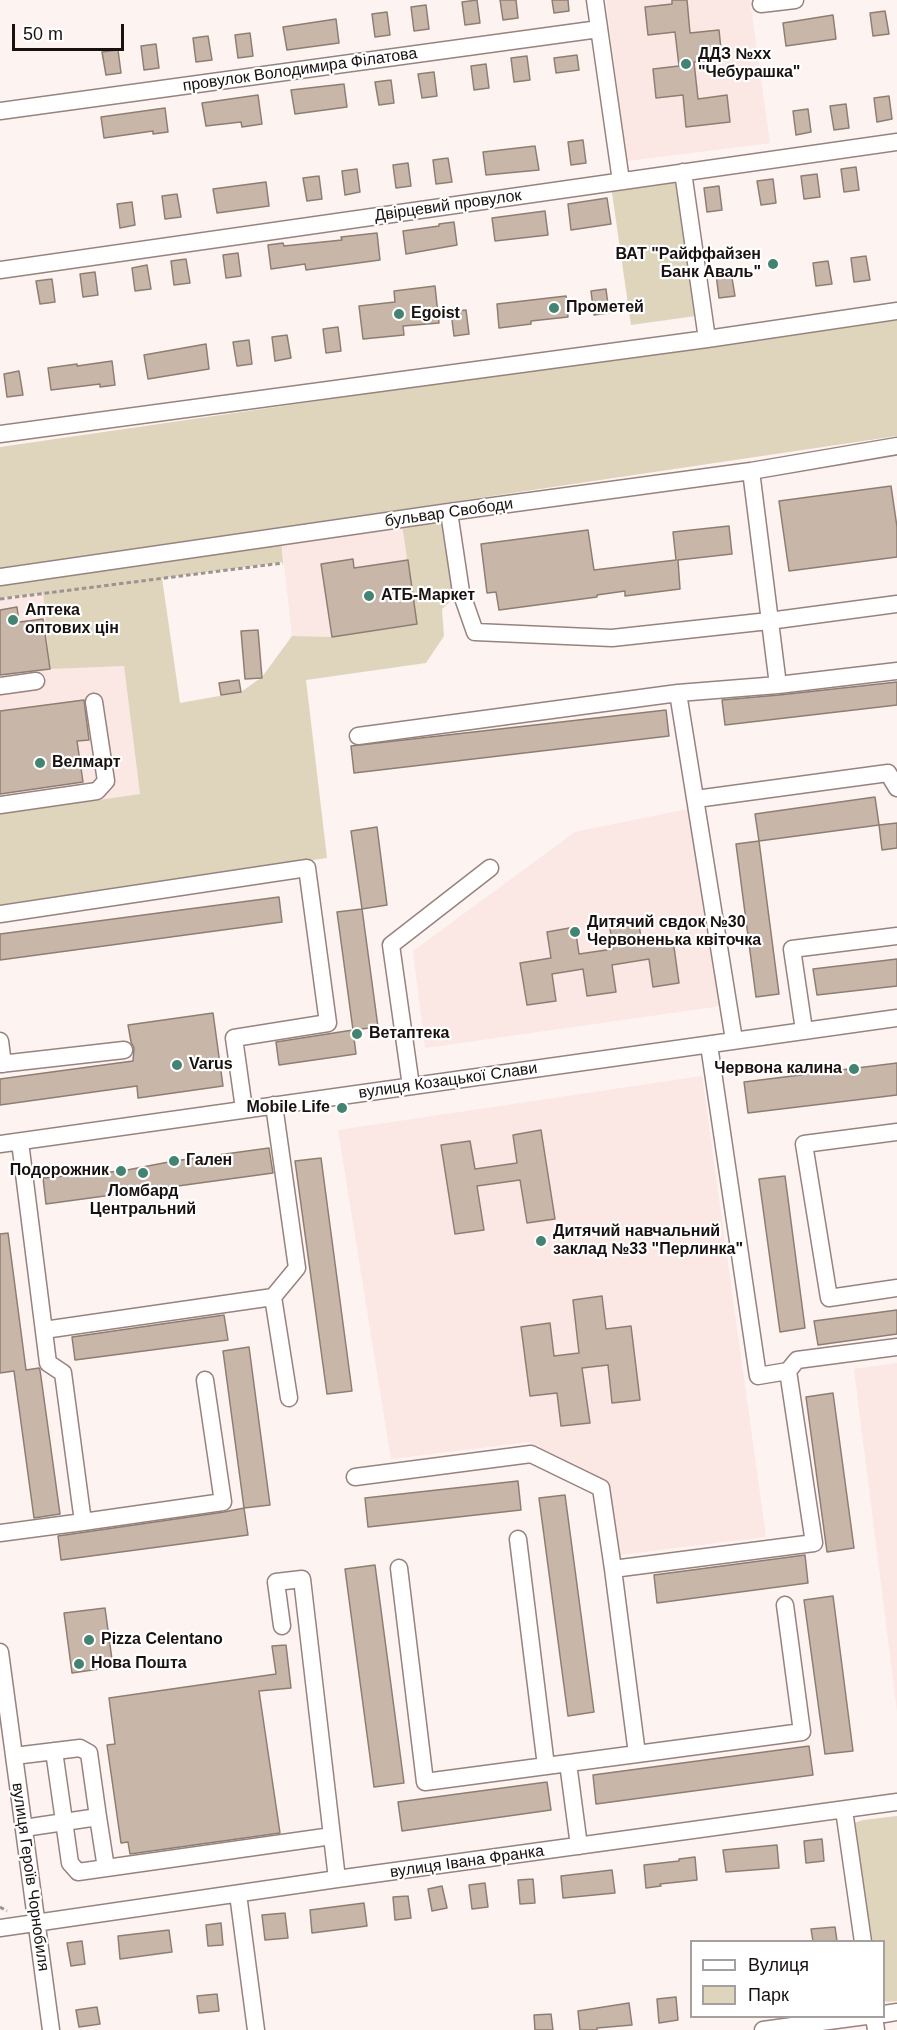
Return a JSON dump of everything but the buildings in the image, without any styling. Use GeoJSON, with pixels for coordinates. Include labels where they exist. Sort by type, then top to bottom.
{"type":"FeatureCollection","features":[{"type":"Feature","properties":{"kind":"street"},"geometry":{"type":"LineString","coordinates":[[595,0],[621,181]]}},
{"type":"Feature","properties":{"kind":"street"},"geometry":{"type":"LineString","coordinates":[[761,4],[795,0]]}},
{"type":"Feature","properties":{"kind":"street","name":"провулок Володимира Філатова"},"geometry":{"type":"LineString","coordinates":[[0,111],[599,29]]}},
{"type":"Feature","properties":{"kind":"street","name":"Двірцевий провулок"},"geometry":{"type":"LineString","coordinates":[[0,270],[897,142]]}},
{"type":"Feature","properties":{"kind":"street"},"geometry":{"type":"LineString","coordinates":[[683,172],[706,339]]}},
{"type":"Feature","properties":{"kind":"street"},"geometry":{"type":"LineString","coordinates":[[0,435],[897,311]]}},
{"type":"Feature","properties":{"kind":"street","name":"бульвар Свободи"},"geometry":{"type":"LineString","coordinates":[[0,577],[751,471],[897,446]]}},
{"type":"Feature","properties":{"kind":"street"},"geometry":{"type":"LineString","coordinates":[[751,471],[778,685]]}},
{"type":"Feature","properties":{"kind":"street"},"geometry":{"type":"LineString","coordinates":[[449,512],[461,592],[475,632],[612,638],[897,604]]}},
{"type":"Feature","properties":{"kind":"street"},"geometry":{"type":"LineString","coordinates":[[358,736],[678,693],[778,685],[897,671]]}},
{"type":"Feature","properties":{"kind":"street"},"geometry":{"type":"LineString","coordinates":[[0,686],[36,681]]}},
{"type":"Feature","properties":{"kind":"street"},"geometry":{"type":"LineString","coordinates":[[678,693],[734,1040]]}},
{"type":"Feature","properties":{"kind":"street"},"geometry":{"type":"LineString","coordinates":[[0,805],[97,791],[106,781],[94,702]]}},
{"type":"Feature","properties":{"kind":"street"},"geometry":{"type":"LineString","coordinates":[[696,799],[888,773],[897,788]]}},
{"type":"Feature","properties":{"kind":"street"},"geometry":{"type":"LineString","coordinates":[[0,914],[307,868],[328,1023],[234,1038],[244,1109]]}},
{"type":"Feature","properties":{"kind":"street"},"geometry":{"type":"LineString","coordinates":[[411,1086],[391,945],[490,868]]}},
{"type":"Feature","properties":{"kind":"street"},"geometry":{"type":"LineString","coordinates":[[804,1030],[792,949],[897,936]]}},
{"type":"Feature","properties":{"kind":"street","name":"вулиця Козацької Слави"},"geometry":{"type":"LineString","coordinates":[[0,1144],[897,1018]]}},
{"type":"Feature","properties":{"kind":"street"},"geometry":{"type":"LineString","coordinates":[[0,1041],[2,1064],[123,1050]]}},
{"type":"Feature","properties":{"kind":"street"},"geometry":{"type":"LineString","coordinates":[[709,1045],[758,1376],[788,1371],[796,1360],[897,1347]]}},
{"type":"Feature","properties":{"kind":"street"},"geometry":{"type":"LineString","coordinates":[[44,1330],[273,1297],[297,1268],[274,1105]]}},
{"type":"Feature","properties":{"kind":"street"},"geometry":{"type":"LineString","coordinates":[[897,1132],[804,1144],[829,1298],[897,1288]]}},
{"type":"Feature","properties":{"kind":"street"},"geometry":{"type":"LineString","coordinates":[[20,1142],[48,1363],[63,1373],[83,1522]]}},
{"type":"Feature","properties":{"kind":"street"},"geometry":{"type":"LineString","coordinates":[[273,1297],[289,1398]]}},
{"type":"Feature","properties":{"kind":"street"},"geometry":{"type":"LineString","coordinates":[[613,1569],[814,1543],[788,1371]]}},
{"type":"Feature","properties":{"kind":"street"},"geometry":{"type":"LineString","coordinates":[[0,1533],[223,1503],[205,1380]]}},
{"type":"Feature","properties":{"kind":"street"},"geometry":{"type":"LineString","coordinates":[[355,1477],[531,1454],[601,1488],[637,1754]]}},
{"type":"Feature","properties":{"kind":"street"},"geometry":{"type":"LineString","coordinates":[[518,1539],[546,1766]]}},
{"type":"Feature","properties":{"kind":"street"},"geometry":{"type":"LineString","coordinates":[[399,1568],[425,1782],[802,1732],[785,1605]]}},
{"type":"Feature","properties":{"kind":"street"},"geometry":{"type":"LineString","coordinates":[[282,1626],[276,1582],[302,1579],[337,1879]]}},
{"type":"Feature","properties":{"kind":"street","name":"вулиця Героїв Чорнобиля"},"geometry":{"type":"LineString","coordinates":[[0,1652],[51,2030]]}},
{"type":"Feature","properties":{"kind":"street"},"geometry":{"type":"LineString","coordinates":[[14,1756],[80,1748],[89,1753],[106,1868]]}},
{"type":"Feature","properties":{"kind":"street"},"geometry":{"type":"LineString","coordinates":[[54,1751],[70,1863],[78,1872],[332,1836]]}},
{"type":"Feature","properties":{"kind":"street"},"geometry":{"type":"LineString","coordinates":[[568,1763],[579,1846]]}},
{"type":"Feature","properties":{"kind":"street","name":"вулиця Івана Франка"},"geometry":{"type":"LineString","coordinates":[[0,1928],[337,1879],[844,1810],[896,1808]]}},
{"type":"Feature","properties":{"kind":"street"},"geometry":{"type":"LineString","coordinates":[[844,1810],[863,1940]]}},
{"type":"Feature","properties":{"kind":"street"},"geometry":{"type":"LineString","coordinates":[[24,1828],[98,1817]]}},
{"type":"Feature","properties":{"kind":"street"},"geometry":{"type":"LineString","coordinates":[[238,1894],[256,2030]]}},
{"type":"Feature","properties":{"kind":"street"},"geometry":{"type":"LineString","coordinates":[[763,2030],[851,2018]]}},
{"type":"Feature","properties":{"kind":"path"},"geometry":{"type":"LineString","coordinates":[[0,599],[283,563]]}},
{"type":"Feature","properties":{"kind":"shaded area"},"geometry":{"type":"Polygon","coordinates":[[[606,0],[750,0],[770,143],[627,161],[606,0]]]}},
{"type":"Feature","properties":{"kind":"shaded area"},"geometry":{"type":"Polygon","coordinates":[[[401,519],[417,624],[332,637],[292,636],[281,538],[401,519]]]}},
{"type":"Feature","properties":{"kind":"shaded area"},"geometry":{"type":"Polygon","coordinates":[[[43,593],[51,669],[124,666],[140,794],[0,814],[0,599],[43,593]]]}},
{"type":"Feature","properties":{"kind":"shaded area","name":"Дитячий свдок №30 Червоненька квіточка"},"geometry":{"type":"Polygon","coordinates":[[[692,808],[721,1006],[425,1048],[413,951],[575,832],[692,808]]]}},
{"type":"Feature","properties":{"kind":"shaded area","name":"Дитячий навчальний заклад №33 \"Перлинка\""},"geometry":{"type":"Polygon","coordinates":[[[702,1076],[766,1537],[618,1555],[608,1482],[529,1442],[391,1459],[338,1130],[702,1076]]]}},
{"type":"Feature","properties":{"kind":"shaded area"},"geometry":{"type":"Polygon","coordinates":[[[897,1363],[897,1711],[854,1369],[897,1363]]]}},
{"type":"Feature","properties":{"kind":"green space"},"geometry":{"type":"Polygon","coordinates":[[[676,181],[679,188],[696,316],[631,325],[611,186],[676,181]]]}},
{"type":"Feature","properties":{"kind":"green space"},"geometry":{"type":"Polygon","coordinates":[[[897,317],[897,436],[0,569],[0,447],[897,317]]]}},
{"type":"Feature","properties":{"kind":"green space"},"geometry":{"type":"Polygon","coordinates":[[[449,512],[461,592],[442,609],[444,636],[426,663],[306,680],[327,858],[0,905],[0,814],[140,794],[124,666],[50,669],[43,593],[0,598],[0,577],[281,538],[283,562],[162,578],[180,703],[241,692],[262,677],[292,636],[332,637],[417,624],[401,519],[449,512]]]}},
{"type":"Feature","properties":{"kind":"green space"},"geometry":{"type":"Polygon","coordinates":[[[897,1816],[897,2001],[885,2001],[885,1940],[870,1940],[854,1823],[897,1816]]]}},
{"type":"Feature","properties":{"kind":"place","name":"ДДЗ №хх \"Чебурашка\""},"geometry":{"type":"Point","coordinates":[686,64]}},
{"type":"Feature","properties":{"kind":"place","name":"ВАТ \"Райффайзен Банк Аваль\""},"geometry":{"type":"Point","coordinates":[773,264]}},
{"type":"Feature","properties":{"kind":"place","name":"Прометей"},"geometry":{"type":"Point","coordinates":[554,308]}},
{"type":"Feature","properties":{"kind":"place","name":"Egoist"},"geometry":{"type":"Point","coordinates":[399,314]}},
{"type":"Feature","properties":{"kind":"place","name":"АТБ-Маркет"},"geometry":{"type":"Point","coordinates":[369,596]}},
{"type":"Feature","properties":{"kind":"place","name":"Аптека оптових цін"},"geometry":{"type":"Point","coordinates":[13,620]}},
{"type":"Feature","properties":{"kind":"place","name":"Велмарт"},"geometry":{"type":"Point","coordinates":[40,763]}},
{"type":"Feature","properties":{"kind":"place","name":"Дитячий свдок №30 Червоненька квіточка"},"geometry":{"type":"Point","coordinates":[575,932]}},
{"type":"Feature","properties":{"kind":"place","name":"Ветаптека"},"geometry":{"type":"Point","coordinates":[357,1034]}},
{"type":"Feature","properties":{"kind":"place","name":"Varus"},"geometry":{"type":"Point","coordinates":[177,1065]}},
{"type":"Feature","properties":{"kind":"place","name":"Червона калина"},"geometry":{"type":"Point","coordinates":[854,1069]}},
{"type":"Feature","properties":{"kind":"place","name":"Mobile Life"},"geometry":{"type":"Point","coordinates":[342,1108]}},
{"type":"Feature","properties":{"kind":"place","name":"Гален"},"geometry":{"type":"Point","coordinates":[174,1161]}},
{"type":"Feature","properties":{"kind":"place","name":"Подорожник"},"geometry":{"type":"Point","coordinates":[121,1171]}},
{"type":"Feature","properties":{"kind":"place","name":"Ломбард Центральний"},"geometry":{"type":"Point","coordinates":[143,1173]}},
{"type":"Feature","properties":{"kind":"place","name":"Дитячий навчальний заклад №33 \"Перлинка\""},"geometry":{"type":"Point","coordinates":[541,1241]}},
{"type":"Feature","properties":{"kind":"place","name":"Pizza Celentano"},"geometry":{"type":"Point","coordinates":[89,1640]}},
{"type":"Feature","properties":{"kind":"place","name":"Нова Пошта"},"geometry":{"type":"Point","coordinates":[79,1664]}}]}
